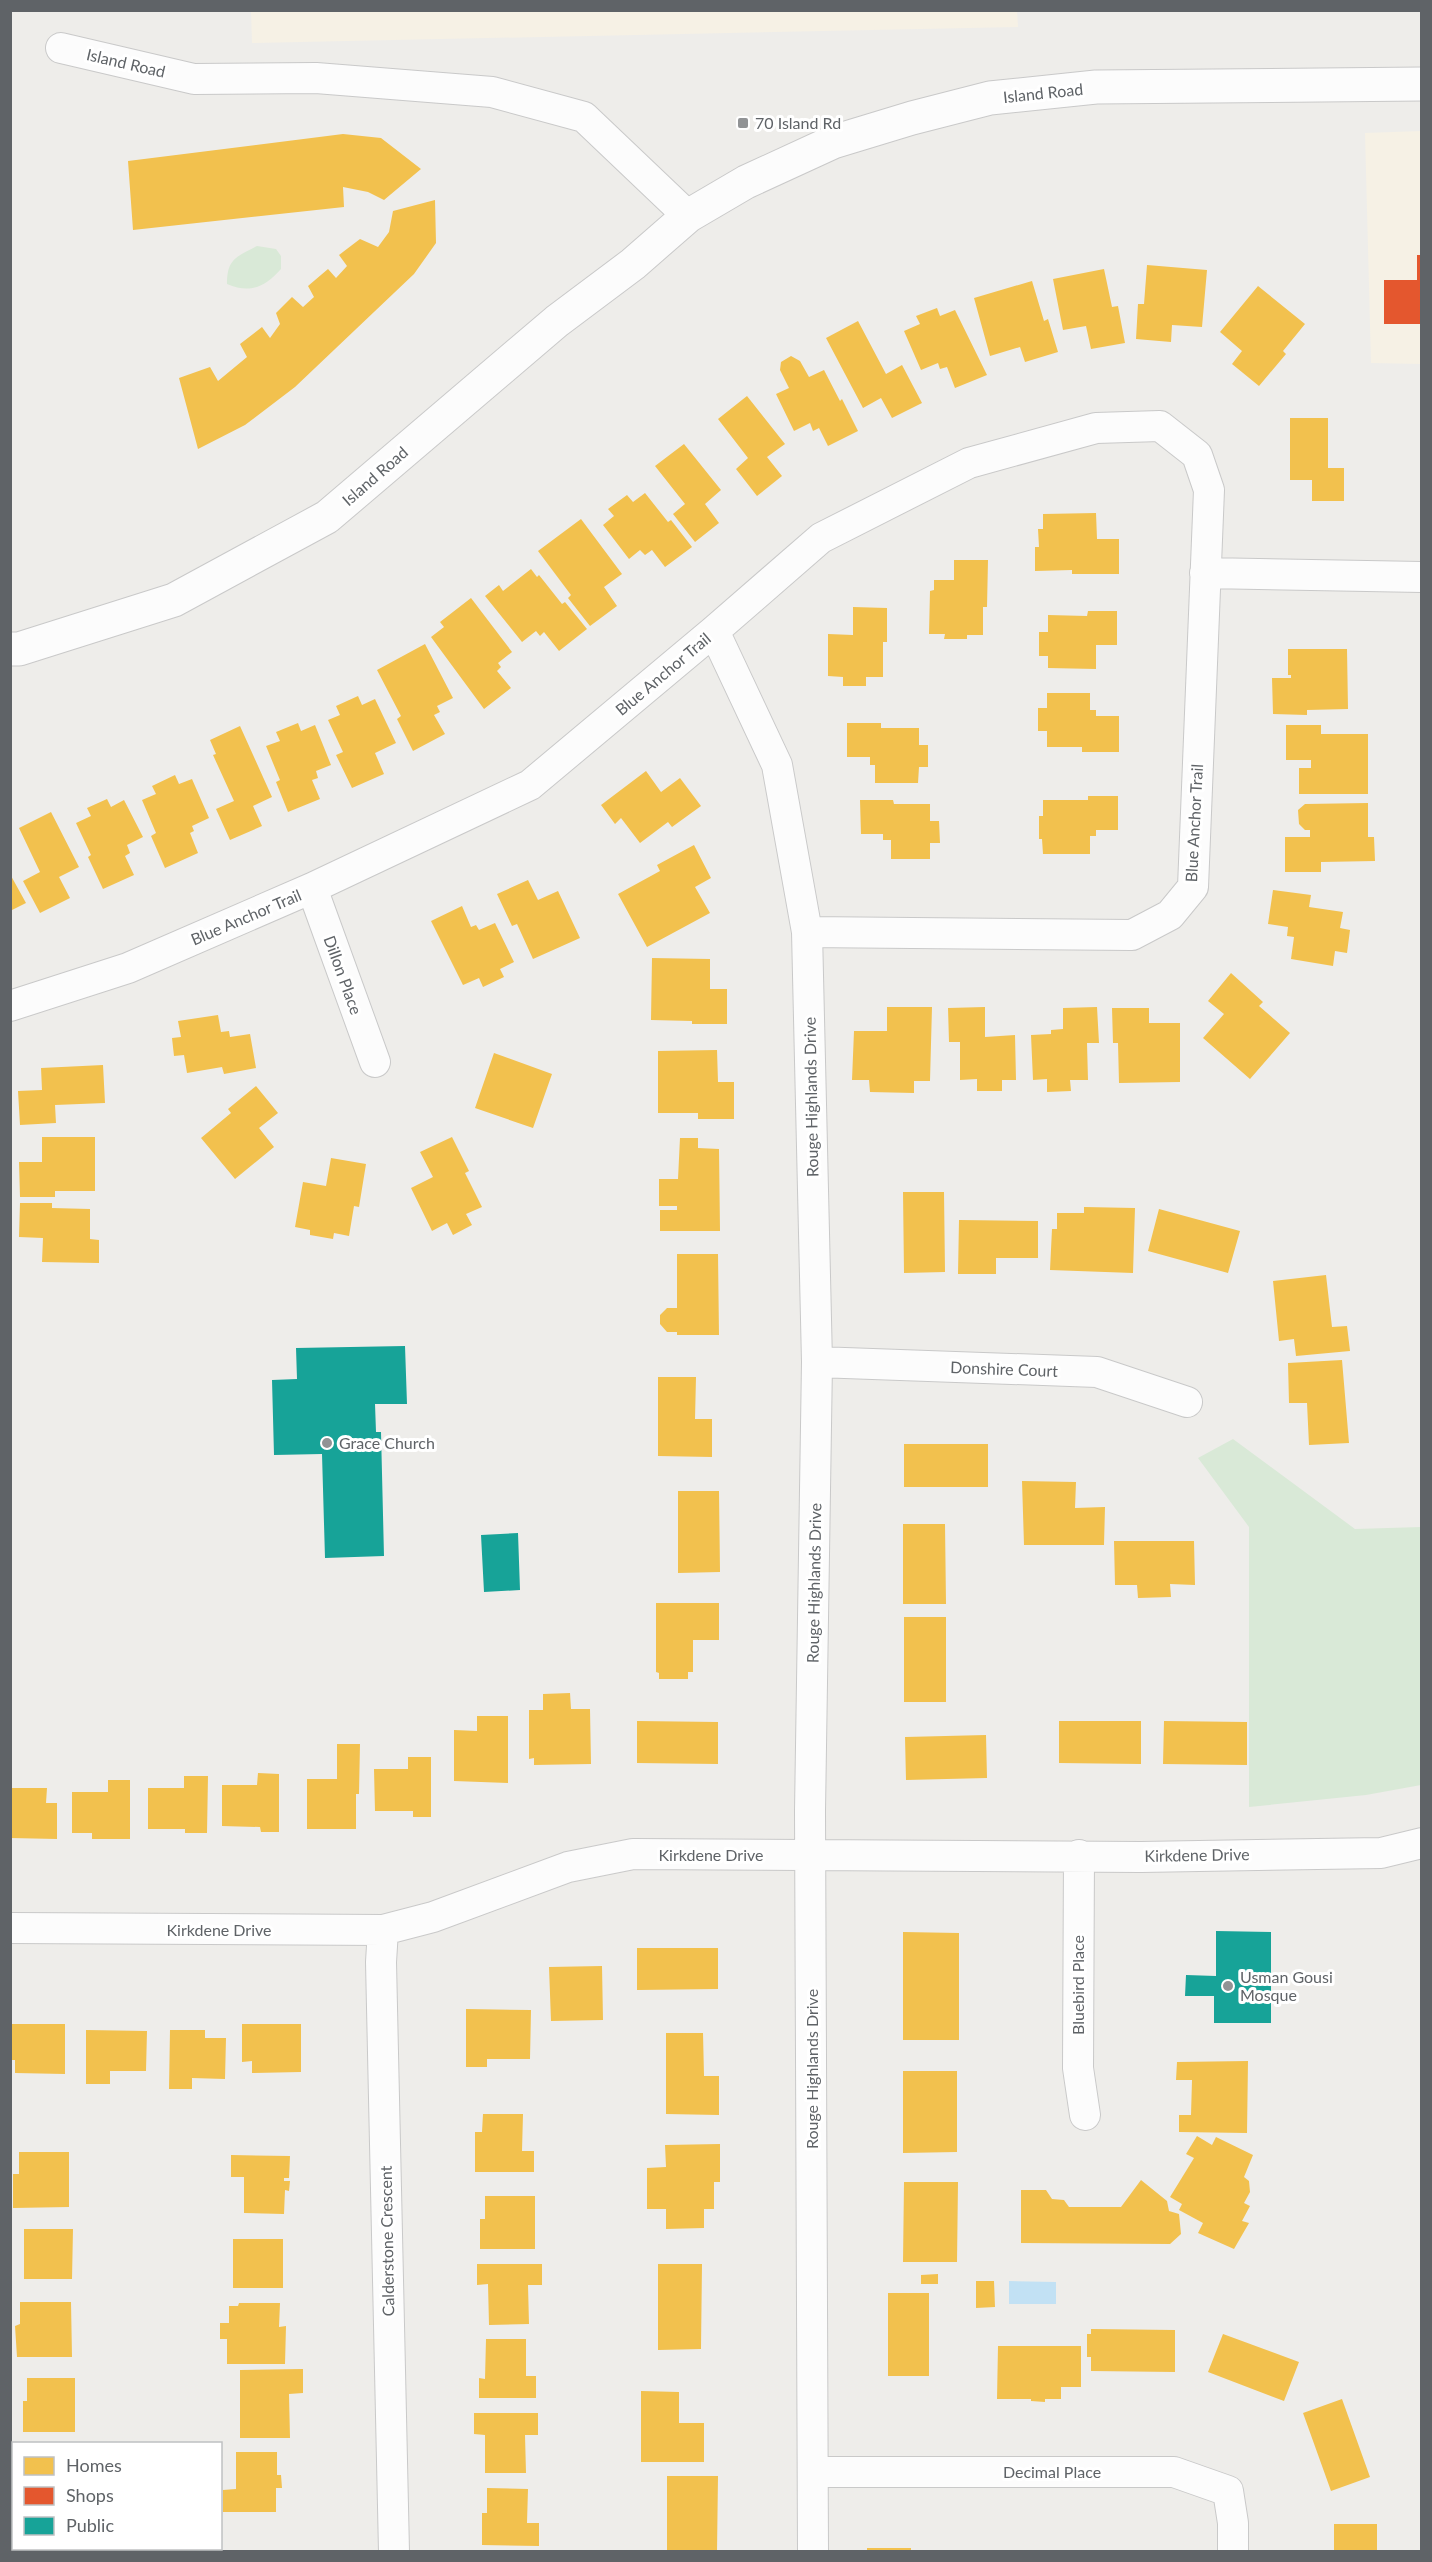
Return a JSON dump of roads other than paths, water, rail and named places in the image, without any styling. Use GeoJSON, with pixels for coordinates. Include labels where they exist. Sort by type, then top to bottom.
{"type":"FeatureCollection","features":[{"type":"Feature","properties":{"kind":"street","name":"Island Road"},"geometry":{"type":"LineString","coordinates":[[61,48],[194,79],[316,78],[492,92],[584,117],[688,216]]}},
{"type":"Feature","properties":{"kind":"street","name":"Island Road"},"geometry":{"type":"LineString","coordinates":[[10,649],[19,649],[174,600],[327,517],[550,326],[633,264],[688,216],[746,182],[833,142],[990,98],[1096,87],[1422,84]]}},
{"type":"Feature","properties":{"kind":"street","name":"Blue Anchor Trail"},"geometry":{"type":"LineString","coordinates":[[10,1006],[128,968],[312,888],[530,785],[821,538],[969,463],[1096,429],[1160,426],[1197,455],[1209,490],[1193,887],[1170,915],[1132,935],[807,932]]}},
{"type":"Feature","properties":{"kind":"street"},"geometry":{"type":"LineString","coordinates":[[1205,573],[1422,577]]}},
{"type":"Feature","properties":{"kind":"street","name":"Rouge Highlands Drive"},"geometry":{"type":"LineString","coordinates":[[714,631],[777,765],[807,932],[817,1362],[810,1804],[813,2552]]}},
{"type":"Feature","properties":{"kind":"street","name":"Dillon Place"},"geometry":{"type":"LineString","coordinates":[[312,888],[375,1062]]}},
{"type":"Feature","properties":{"kind":"street","name":"Donshire Court"},"geometry":{"type":"LineString","coordinates":[[817,1362],[1096,1372],[1187,1402]]}},
{"type":"Feature","properties":{"kind":"street","name":"Kirkdene Drive"},"geometry":{"type":"LineString","coordinates":[[10,1928],[384,1930],[433,1917],[568,1867],[633,1854],[1141,1857],[1381,1853],[1422,1843]]}},
{"type":"Feature","properties":{"kind":"street","name":"Bluebird Place"},"geometry":{"type":"LineString","coordinates":[[1079,1855],[1078,2068],[1085,2115]]}},
{"type":"Feature","properties":{"kind":"street","name":"Calderstone Crescent"},"geometry":{"type":"LineString","coordinates":[[384,1930],[381,1962],[394,2552]]}},
{"type":"Feature","properties":{"kind":"street","name":"Decimal Place"},"geometry":{"type":"LineString","coordinates":[[813,2472],[1174,2472],[1227,2491],[1233,2523],[1233,2552]]}},
{"type":"Feature","properties":{"kind":"water"},"geometry":{"type":"Polygon","coordinates":[[[1009,2281],[1056,2282],[1056,2304],[1009,2304],[1009,2281]]]}},
{"type":"Feature","properties":{"kind":"place","name":"70 Island Rd"},"geometry":{"type":"Point","coordinates":[743,123]}},
{"type":"Feature","properties":{"kind":"place","name":"Grace Church"},"geometry":{"type":"Point","coordinates":[327,1443]}},
{"type":"Feature","properties":{"kind":"place","name":"Usman Gousi Mosque"},"geometry":{"type":"Point","coordinates":[1228,1986]}}]}
